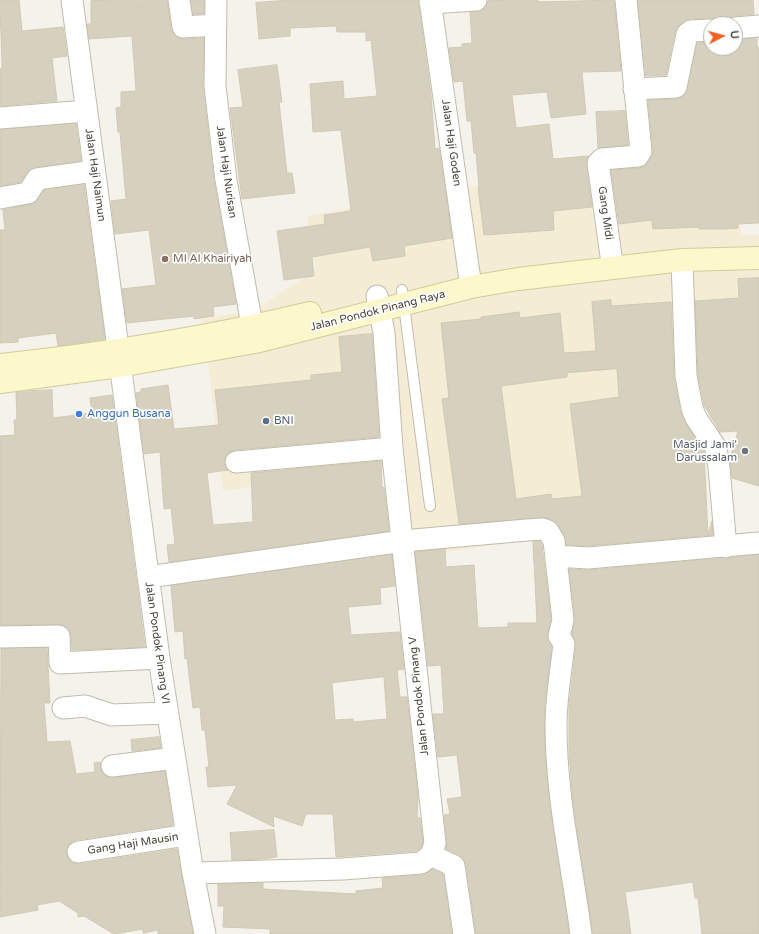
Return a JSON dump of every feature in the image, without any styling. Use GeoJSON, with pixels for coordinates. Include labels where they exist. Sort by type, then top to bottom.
{"type":"FeatureCollection","features":[{"type":"Feature","properties":{"kind":"main road","name":"Jalan Pondok Pinang Raya"},"geometry":{"type":"LineString","coordinates":[[0,382],[119,358],[254,335],[470,280],[579,259],[694,250],[759,248]]}},
{"type":"Feature","properties":{"kind":"main road","name":"Jalan Pondok Pinang Raya"},"geometry":{"type":"LineString","coordinates":[[470,280],[682,260],[759,258]]}},
{"type":"Feature","properties":{"kind":"main road","name":"Jalan Pondok Pinang Raya"},"geometry":{"type":"LineString","coordinates":[[0,365],[119,358]]}},
{"type":"Feature","properties":{"kind":"street","name":"Jalan Haji Naimun"},"geometry":{"type":"LineString","coordinates":[[72,0],[119,358]]}},
{"type":"Feature","properties":{"kind":"street"},"geometry":{"type":"LineString","coordinates":[[179,0],[183,27],[216,25]]}},
{"type":"Feature","properties":{"kind":"street","name":"Jalan Haji Nurisan"},"geometry":{"type":"LineString","coordinates":[[216,0],[215,86],[226,180],[254,335]]}},
{"type":"Feature","properties":{"kind":"street"},"geometry":{"type":"LineString","coordinates":[[430,1],[476,0]]}},
{"type":"Feature","properties":{"kind":"street"},"geometry":{"type":"LineString","coordinates":[[626,0],[634,89],[676,87],[687,34],[691,31],[703,30]]}},
{"type":"Feature","properties":{"kind":"street","name":"Jalan Haji Goden"},"geometry":{"type":"LineString","coordinates":[[430,1],[470,280]]}},
{"type":"Feature","properties":{"kind":"street"},"geometry":{"type":"LineString","coordinates":[[743,27],[759,26]]}},
{"type":"Feature","properties":{"kind":"street","name":"Gang Midi"},"geometry":{"type":"LineString","coordinates":[[611,256],[598,163],[602,159],[638,156],[640,154],[634,89]]}},
{"type":"Feature","properties":{"kind":"street"},"geometry":{"type":"LineString","coordinates":[[0,118],[86,111]]}},
{"type":"Feature","properties":{"kind":"street"},"geometry":{"type":"LineString","coordinates":[[0,198],[28,193],[37,179],[94,171]]}},
{"type":"Feature","properties":{"kind":"street"},"geometry":{"type":"LineString","coordinates":[[682,260],[686,376],[692,408],[717,452],[726,548]]}},
{"type":"Feature","properties":{"kind":"street","name":"Jalan Pondok Pinang V"},"geometry":{"type":"LineString","coordinates":[[379,303],[384,333],[392,448],[435,843],[431,855]]}},
{"type":"Feature","properties":{"kind":"street","name":"Jalan Pondok Pinang VI"},"geometry":{"type":"LineString","coordinates":[[119,358],[167,713],[193,873],[205,934]]}},
{"type":"Feature","properties":{"kind":"street"},"geometry":{"type":"LineString","coordinates":[[236,462],[392,448]]}},
{"type":"Feature","properties":{"kind":"street"},"geometry":{"type":"LineString","coordinates":[[148,576],[403,541],[543,529],[548,531],[554,541],[562,620],[560,636],[564,644],[557,705],[557,748],[565,833],[581,934]]}},
{"type":"Feature","properties":{"kind":"street"},"geometry":{"type":"LineString","coordinates":[[556,556],[588,558],[726,548],[759,544]]}},
{"type":"Feature","properties":{"kind":"street"},"geometry":{"type":"LineString","coordinates":[[0,637],[59,636],[60,663],[159,658]]}},
{"type":"Feature","properties":{"kind":"street"},"geometry":{"type":"LineString","coordinates":[[63,708],[85,706],[112,715],[167,713]]}},
{"type":"Feature","properties":{"kind":"street"},"geometry":{"type":"LineString","coordinates":[[112,766],[175,758]]}},
{"type":"Feature","properties":{"kind":"street","name":"Gang Haji Mausin"},"geometry":{"type":"LineString","coordinates":[[78,852],[187,835]]}},
{"type":"Feature","properties":{"kind":"street"},"geometry":{"type":"LineString","coordinates":[[193,873],[343,869],[421,863],[431,855],[454,866],[464,934]]}},
{"type":"Feature","properties":{"kind":"lane"},"geometry":{"type":"LineString","coordinates":[[402,297],[430,506]]}},
{"type":"Feature","properties":{"kind":"shaded area"},"geometry":{"type":"Polygon","coordinates":[[[733,153],[741,235],[759,235],[759,350],[691,351],[700,414],[618,420],[625,527],[415,556],[395,467],[223,491],[203,319],[254,310],[316,270],[307,216],[493,183],[733,153]]]}},
{"type":"Feature","properties":{"kind":"building"},"geometry":{"type":"Polygon","coordinates":[[[0,0],[19,0],[22,31],[63,27],[67,56],[52,58],[57,101],[0,106],[0,69],[2,68],[0,0]]]}},
{"type":"Feature","properties":{"kind":"building"},"geometry":{"type":"Polygon","coordinates":[[[167,0],[171,29],[174,34],[183,39],[204,38],[203,87],[214,181],[236,304],[213,307],[214,316],[194,319],[194,316],[127,323],[122,289],[156,285],[149,230],[115,234],[111,201],[126,199],[120,132],[118,132],[116,108],[121,107],[121,92],[136,91],[132,36],[89,39],[87,24],[91,24],[91,1],[167,0]]]}},
{"type":"Feature","properties":{"kind":"building"},"geometry":{"type":"Polygon","coordinates":[[[191,0],[204,0],[204,14],[193,14],[191,0]]]}},
{"type":"Feature","properties":{"kind":"building"},"geometry":{"type":"Polygon","coordinates":[[[289,0],[418,0],[431,95],[435,149],[439,148],[452,238],[404,246],[405,256],[373,261],[370,247],[312,257],[314,276],[284,280],[277,231],[325,224],[324,215],[351,211],[341,130],[313,132],[310,84],[343,81],[344,99],[377,96],[371,40],[366,41],[366,32],[337,32],[336,26],[290,28],[290,36],[259,39],[256,3],[289,0]]]}},
{"type":"Feature","properties":{"kind":"building"},"geometry":{"type":"Polygon","coordinates":[[[538,0],[538,2],[614,0],[621,71],[582,72],[586,114],[551,118],[547,92],[512,95],[516,128],[549,124],[553,159],[589,156],[586,165],[592,207],[553,211],[554,230],[484,235],[478,187],[476,153],[474,153],[471,121],[467,121],[463,81],[454,82],[449,48],[462,47],[462,44],[472,43],[470,12],[483,10],[488,1],[538,0]]]}},
{"type":"Feature","properties":{"kind":"building"},"geometry":{"type":"Polygon","coordinates":[[[638,0],[753,0],[754,14],[734,16],[703,16],[703,18],[684,21],[675,32],[666,75],[646,76],[638,0]]]}},
{"type":"Feature","properties":{"kind":"building"},"geometry":{"type":"Polygon","coordinates":[[[757,38],[757,47],[759,47],[759,223],[738,224],[738,228],[722,229],[699,229],[699,227],[653,229],[652,220],[619,224],[611,170],[639,168],[645,166],[651,157],[653,150],[648,100],[677,99],[685,94],[697,43],[703,43],[703,56],[743,56],[743,39],[757,38]]]}},
{"type":"Feature","properties":{"kind":"building"},"geometry":{"type":"Polygon","coordinates":[[[277,65],[282,102],[279,102],[287,173],[292,173],[295,193],[242,199],[230,108],[243,107],[238,70],[277,65]]]}},
{"type":"Feature","properties":{"kind":"building"},"geometry":{"type":"Polygon","coordinates":[[[625,111],[628,145],[598,148],[596,112],[625,111]]]}},
{"type":"Feature","properties":{"kind":"building"},"geometry":{"type":"Polygon","coordinates":[[[76,124],[81,161],[35,167],[27,172],[21,182],[0,186],[0,130],[76,124]]]}},
{"type":"Feature","properties":{"kind":"building"},"geometry":{"type":"Polygon","coordinates":[[[84,184],[105,339],[58,346],[56,333],[18,338],[18,342],[0,343],[0,230],[5,230],[3,210],[34,203],[44,190],[84,184]]]}},
{"type":"Feature","properties":{"kind":"building"},"geometry":{"type":"Polygon","coordinates":[[[759,278],[759,486],[732,478],[730,459],[738,431],[720,432],[704,405],[698,375],[695,301],[739,298],[738,279],[759,278]]]}},
{"type":"Feature","properties":{"kind":"building"},"geometry":{"type":"Polygon","coordinates":[[[611,300],[611,306],[671,302],[674,378],[680,410],[685,422],[704,452],[708,535],[712,521],[713,535],[588,546],[566,545],[564,535],[558,525],[547,518],[459,524],[442,399],[449,398],[441,323],[481,319],[481,317],[519,312],[520,318],[560,313],[564,353],[596,351],[592,302],[611,300]],[[617,369],[567,373],[567,377],[501,386],[516,499],[551,494],[552,499],[582,496],[570,404],[619,397],[617,369]]]}},
{"type":"Feature","properties":{"kind":"building"},"geometry":{"type":"Polygon","coordinates":[[[372,334],[379,437],[235,450],[229,452],[225,457],[224,463],[228,470],[207,473],[213,525],[253,522],[251,473],[381,461],[382,488],[384,487],[389,531],[169,562],[167,545],[175,544],[171,508],[164,509],[160,452],[144,454],[136,393],[141,392],[141,389],[168,385],[174,429],[219,425],[215,390],[311,380],[311,375],[342,372],[339,337],[372,334]]]}},
{"type":"Feature","properties":{"kind":"building"},"geometry":{"type":"Polygon","coordinates":[[[52,390],[53,418],[92,413],[90,398],[112,395],[145,647],[72,650],[71,635],[69,629],[64,625],[0,625],[0,436],[15,435],[14,420],[17,420],[16,392],[52,390]]]}},
{"type":"Feature","properties":{"kind":"building"},"geometry":{"type":"Polygon","coordinates":[[[540,541],[542,545],[551,619],[547,638],[552,647],[545,704],[545,753],[550,806],[569,934],[476,934],[466,864],[459,855],[446,849],[447,842],[444,815],[450,814],[447,799],[462,797],[457,755],[438,757],[433,714],[444,714],[441,665],[428,666],[415,552],[445,549],[446,567],[474,565],[478,628],[508,627],[508,623],[537,623],[533,542],[540,541]]]}},
{"type":"Feature","properties":{"kind":"building"},"geometry":{"type":"Polygon","coordinates":[[[392,555],[395,586],[380,588],[381,604],[348,607],[351,635],[400,632],[404,669],[397,670],[400,697],[407,697],[418,794],[417,818],[420,818],[423,842],[421,848],[416,851],[336,857],[333,814],[306,814],[302,826],[273,816],[274,827],[227,804],[237,785],[208,787],[206,767],[209,767],[205,730],[202,730],[200,707],[193,708],[187,658],[185,659],[183,631],[175,632],[171,586],[392,555]],[[384,677],[332,683],[335,720],[353,719],[353,722],[387,719],[384,677]]]}},
{"type":"Feature","properties":{"kind":"building"},"geometry":{"type":"Polygon","coordinates":[[[759,555],[759,934],[702,934],[698,898],[695,898],[693,882],[625,892],[631,934],[593,934],[573,803],[569,752],[569,706],[576,645],[572,634],[575,619],[569,569],[589,570],[759,555]]]}},
{"type":"Feature","properties":{"kind":"building"},"geometry":{"type":"Polygon","coordinates":[[[47,648],[50,703],[44,703],[47,742],[70,741],[76,774],[95,772],[94,763],[101,762],[102,773],[108,777],[165,771],[173,825],[76,840],[70,843],[67,848],[66,853],[68,859],[73,863],[80,864],[177,849],[193,934],[158,934],[158,930],[143,933],[143,929],[114,934],[84,916],[78,917],[78,913],[59,901],[37,905],[38,910],[0,917],[1,649],[47,648]]]}},
{"type":"Feature","properties":{"kind":"building"},"geometry":{"type":"Polygon","coordinates":[[[159,737],[161,748],[132,751],[131,740],[159,737]]]}},
{"type":"Feature","properties":{"kind":"building"},"geometry":{"type":"Polygon","coordinates":[[[274,830],[277,857],[232,860],[230,833],[274,830]]]}},
{"type":"Feature","properties":{"kind":"building"},"geometry":{"type":"Polygon","coordinates":[[[433,869],[443,874],[452,934],[270,934],[270,929],[223,927],[224,906],[218,906],[218,884],[263,883],[263,889],[356,894],[356,891],[383,888],[382,878],[422,875],[433,869]]]}},
{"type":"Feature","properties":{"kind":"place","name":"MI Al Khairiyah"},"geometry":{"type":"Point","coordinates":[165,259]}},
{"type":"Feature","properties":{"kind":"place","name":"Anggun Busana"},"geometry":{"type":"Point","coordinates":[79,414]}},
{"type":"Feature","properties":{"kind":"place","name":"BNI"},"geometry":{"type":"Point","coordinates":[266,421]}},
{"type":"Feature","properties":{"kind":"place","name":"Masjid Jami' Darussalam"},"geometry":{"type":"Point","coordinates":[745,451]}}]}
